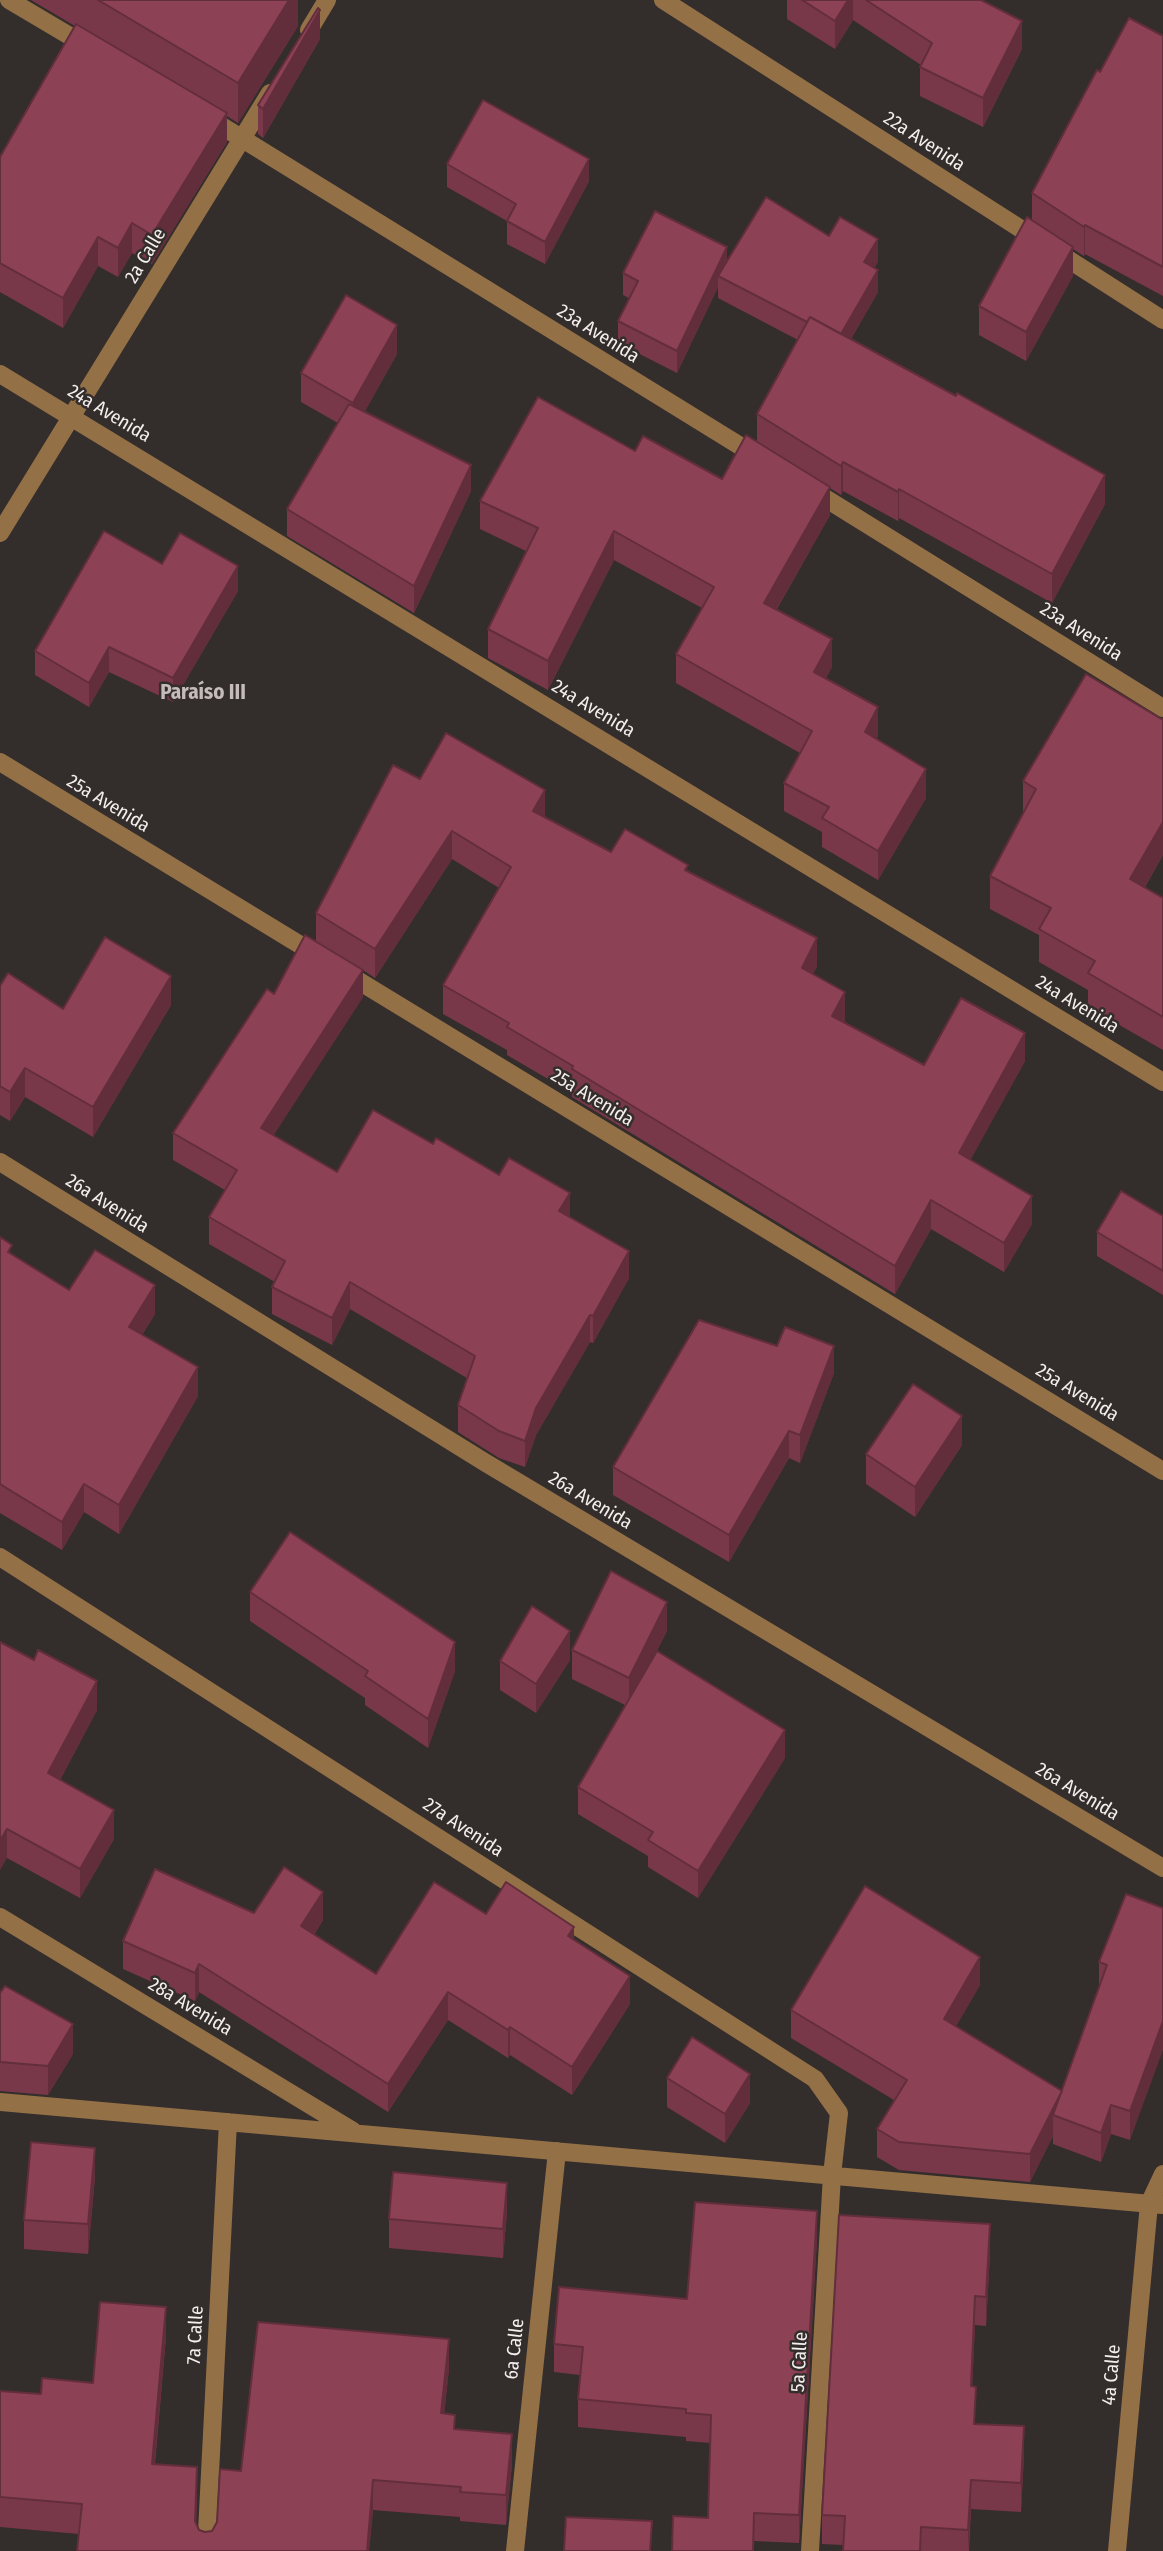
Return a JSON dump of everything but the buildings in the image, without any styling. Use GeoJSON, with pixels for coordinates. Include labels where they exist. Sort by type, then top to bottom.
{"type":"FeatureCollection","features":[{"type":"Feature","properties":{"kind":"street"},"geometry":{"type":"LineString","coordinates":[[9,0],[102,55]]}},
{"type":"Feature","properties":{"kind":"street"},"geometry":{"type":"LineString","coordinates":[[299,46],[327,0]]}},
{"type":"Feature","properties":{"kind":"street","name":"22a Avenida"},"geometry":{"type":"LineString","coordinates":[[663,0],[1163,320]]}},
{"type":"Feature","properties":{"kind":"street","name":"2a Calle"},"geometry":{"type":"LineString","coordinates":[[0,533],[278,81]]}},
{"type":"Feature","properties":{"kind":"street","name":"23a Avenida"},"geometry":{"type":"LineString","coordinates":[[195,111],[774,467]]}},
{"type":"Feature","properties":{"kind":"street","name":"24a Avenida"},"geometry":{"type":"LineString","coordinates":[[0,374],[1163,1082]]}},
{"type":"Feature","properties":{"kind":"street","name":"23a Avenida"},"geometry":{"type":"LineString","coordinates":[[797,481],[1163,708]]}},
{"type":"Feature","properties":{"kind":"street","name":"25a Avenida"},"geometry":{"type":"LineString","coordinates":[[0,762],[1163,1471]]}},
{"type":"Feature","properties":{"kind":"street","name":"26a Avenida"},"geometry":{"type":"LineString","coordinates":[[0,1162],[486,1463],[1163,1868]]}},
{"type":"Feature","properties":{"kind":"street","name":"27a Avenida"},"geometry":{"type":"LineString","coordinates":[[0,1557],[815,2079],[839,2113],[832,2175]]}},
{"type":"Feature","properties":{"kind":"street","name":"28a Avenida"},"geometry":{"type":"LineString","coordinates":[[0,1917],[357,2133]]}},
{"type":"Feature","properties":{"kind":"street"},"geometry":{"type":"LineString","coordinates":[[0,2102],[1156,2204]]}},
{"type":"Feature","properties":{"kind":"street","name":"7a Calle"},"geometry":{"type":"LineString","coordinates":[[206,2551],[228,2122]]}},
{"type":"Feature","properties":{"kind":"street","name":"6a Calle"},"geometry":{"type":"LineString","coordinates":[[515,2551],[557,2151]]}},
{"type":"Feature","properties":{"kind":"street","name":"4a Calle"},"geometry":{"type":"LineString","coordinates":[[1117,2551],[1156,2204],[1163,2174]]}},
{"type":"Feature","properties":{"kind":"street","name":"5a Calle"},"geometry":{"type":"LineString","coordinates":[[810,2551],[832,2175]]}},
{"type":"Feature","properties":{"kind":"district","name":"Paraíso III"},"geometry":{"type":"Point","coordinates":[203,693]}}]}
